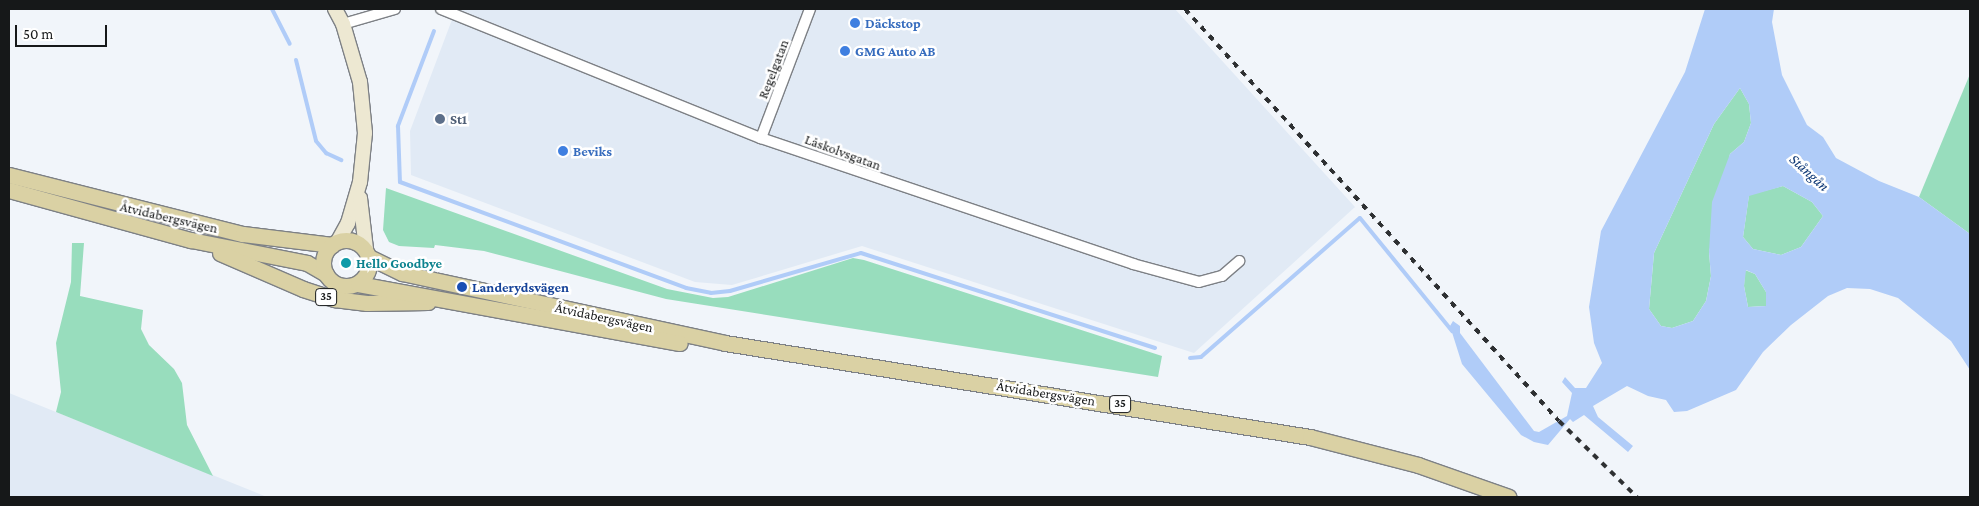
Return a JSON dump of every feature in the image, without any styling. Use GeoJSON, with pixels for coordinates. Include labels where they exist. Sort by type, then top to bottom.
{"type":"FeatureCollection","features":[{"type":"Feature","properties":{"kind":"main road","name":"Åtvidabergsvägen"},"geometry":{"type":"LineString","coordinates":[[9,175],[234,232],[279,241],[335,243]]}},
{"type":"Feature","properties":{"kind":"main road","name":"Åtvidabergsvägen"},"geometry":{"type":"LineString","coordinates":[[9,190],[190,240],[307,263],[326,274]]}},
{"type":"Feature","properties":{"kind":"main road","name":"Åtvidabergsvägen"},"geometry":{"type":"LineString","coordinates":[[190,240],[303,290],[334,299],[472,305]]}},
{"type":"Feature","properties":{"kind":"main road","name":"35"},"geometry":{"type":"LineString","coordinates":[[358,284],[340,286],[326,274],[323,259],[335,243],[355,241],[367,253]]}},
{"type":"Feature","properties":{"kind":"main road","name":"Åtvidabergsvägen"},"geometry":{"type":"LineString","coordinates":[[367,253],[402,273],[725,343],[1276,430],[1401,460],[1509,497]]}},
{"type":"Feature","properties":{"kind":"main road"},"geometry":{"type":"LineString","coordinates":[[358,284],[367,274],[367,253]]}},
{"type":"Feature","properties":{"kind":"main road","name":"Åtvidabergsvägen"},"geometry":{"type":"LineString","coordinates":[[358,284],[405,290],[472,305],[680,343],[725,343]]}},
{"type":"Feature","properties":{"kind":"street"},"geometry":{"type":"LineString","coordinates":[[335,9],[343,24],[360,82],[364,118],[360,182],[367,253]]}},
{"type":"Feature","properties":{"kind":"street"},"geometry":{"type":"LineString","coordinates":[[343,24],[395,9]]}},
{"type":"Feature","properties":{"kind":"street","name":"Låskolvsgatan"},"geometry":{"type":"LineString","coordinates":[[441,9],[761,138],[1012,226],[1185,280],[1212,281],[1239,261]]}},
{"type":"Feature","properties":{"kind":"street","name":"Regelgatan"},"geometry":{"type":"LineString","coordinates":[[761,138],[810,9]]}},
{"type":"Feature","properties":{"kind":"street"},"geometry":{"type":"LineString","coordinates":[[335,243],[348,223],[360,182]]}},
{"type":"Feature","properties":{"kind":"shaded area"},"geometry":{"type":"Polygon","coordinates":[[[456,9],[1175,9],[1355,207],[1194,353],[862,246],[732,285],[695,282],[411,175],[410,131],[456,9]]]}},
{"type":"Feature","properties":{"kind":"shaded area"},"geometry":{"type":"Polygon","coordinates":[[[9,393],[56,412],[267,497],[9,497],[9,393]]]}},
{"type":"Feature","properties":{"kind":"green space"},"geometry":{"type":"Polygon","coordinates":[[[1970,74],[1970,234],[1919,197],[1970,74]]]}},
{"type":"Feature","properties":{"kind":"green space"},"geometry":{"type":"Polygon","coordinates":[[[1740,88],[1749,104],[1751,123],[1744,142],[1730,154],[1709,252],[1711,276],[1706,301],[1693,321],[1672,328],[1661,326],[1649,309],[1654,253],[1714,124],[1740,88]]]}},
{"type":"Feature","properties":{"kind":"green space"},"geometry":{"type":"Polygon","coordinates":[[[1783,186],[1812,202],[1823,216],[1801,247],[1781,255],[1753,249],[1743,237],[1749,195],[1783,186]]]}},
{"type":"Feature","properties":{"kind":"green space"},"geometry":{"type":"Polygon","coordinates":[[[386,188],[667,289],[713,298],[728,297],[853,258],[864,260],[1162,356],[1158,377],[666,299],[484,251],[435,245],[434,248],[399,246],[389,242],[383,230],[386,188]]]}},
{"type":"Feature","properties":{"kind":"green space"},"geometry":{"type":"Polygon","coordinates":[[[72,243],[84,243],[80,296],[143,310],[141,329],[149,345],[174,369],[182,383],[187,425],[213,476],[56,412],[61,392],[56,343],[71,282],[72,243]]]}},
{"type":"Feature","properties":{"kind":"green space"},"geometry":{"type":"Polygon","coordinates":[[[1745,270],[1755,274],[1766,292],[1766,306],[1748,307],[1744,286],[1745,270]]]}},
{"type":"Feature","properties":{"kind":"water","name":"Stångån"},"geometry":{"type":"Polygon","coordinates":[[[1705,9],[1774,9],[1772,22],[1782,75],[1807,125],[1823,137],[1836,158],[1879,181],[1919,197],[1970,234],[1970,370],[1951,341],[1898,298],[1870,289],[1847,288],[1828,296],[1791,325],[1763,352],[1736,390],[1687,411],[1674,412],[1666,400],[1648,396],[1627,386],[1593,406],[1598,417],[1633,446],[1628,452],[1584,415],[1573,422],[1570,419],[1548,445],[1534,442],[1521,435],[1462,364],[1450,326],[1453,321],[1460,326],[1460,333],[1534,431],[1539,432],[1567,416],[1572,393],[1562,382],[1565,377],[1575,388],[1586,388],[1602,363],[1594,343],[1589,307],[1601,231],[1685,72],[1705,9]],[[1740,88],[1714,124],[1654,253],[1649,309],[1661,326],[1672,328],[1693,321],[1706,301],[1711,276],[1709,252],[1712,202],[1730,154],[1744,142],[1751,123],[1749,104],[1740,88]],[[1783,186],[1749,196],[1743,237],[1753,249],[1781,255],[1801,247],[1823,216],[1812,202],[1783,186]],[[1746,270],[1744,286],[1748,307],[1766,306],[1766,292],[1755,274],[1746,270]]]}},
{"type":"Feature","properties":{"kind":"waterway"},"geometry":{"type":"LineString","coordinates":[[272,9],[290,44]]}},
{"type":"Feature","properties":{"kind":"waterway"},"geometry":{"type":"LineString","coordinates":[[434,31],[398,126],[400,182],[686,288],[711,293],[730,291],[861,253],[1155,348]]}},
{"type":"Feature","properties":{"kind":"waterway"},"geometry":{"type":"LineString","coordinates":[[296,60],[316,141],[326,153],[341,160]]}},
{"type":"Feature","properties":{"kind":"waterway"},"geometry":{"type":"LineString","coordinates":[[1190,358],[1201,357],[1360,218],[1452,331]]}},
{"type":"Feature","properties":{"kind":"railway"},"geometry":{"type":"LineString","coordinates":[[1185,9],[1559,421],[1637,497]]}},
{"type":"Feature","properties":{"kind":"place","name":"Däckstop"},"geometry":{"type":"Point","coordinates":[855,23]}},
{"type":"Feature","properties":{"kind":"place","name":"GMG Auto AB"},"geometry":{"type":"Point","coordinates":[845,51]}},
{"type":"Feature","properties":{"kind":"place","name":"St1"},"geometry":{"type":"Point","coordinates":[440,119]}},
{"type":"Feature","properties":{"kind":"place","name":"Beviks"},"geometry":{"type":"Point","coordinates":[563,151]}},
{"type":"Feature","properties":{"kind":"place","name":"Hello Goodbye"},"geometry":{"type":"Point","coordinates":[346,263]}},
{"type":"Feature","properties":{"kind":"place","name":"Landerydsvägen"},"geometry":{"type":"Point","coordinates":[462,287]}}]}
